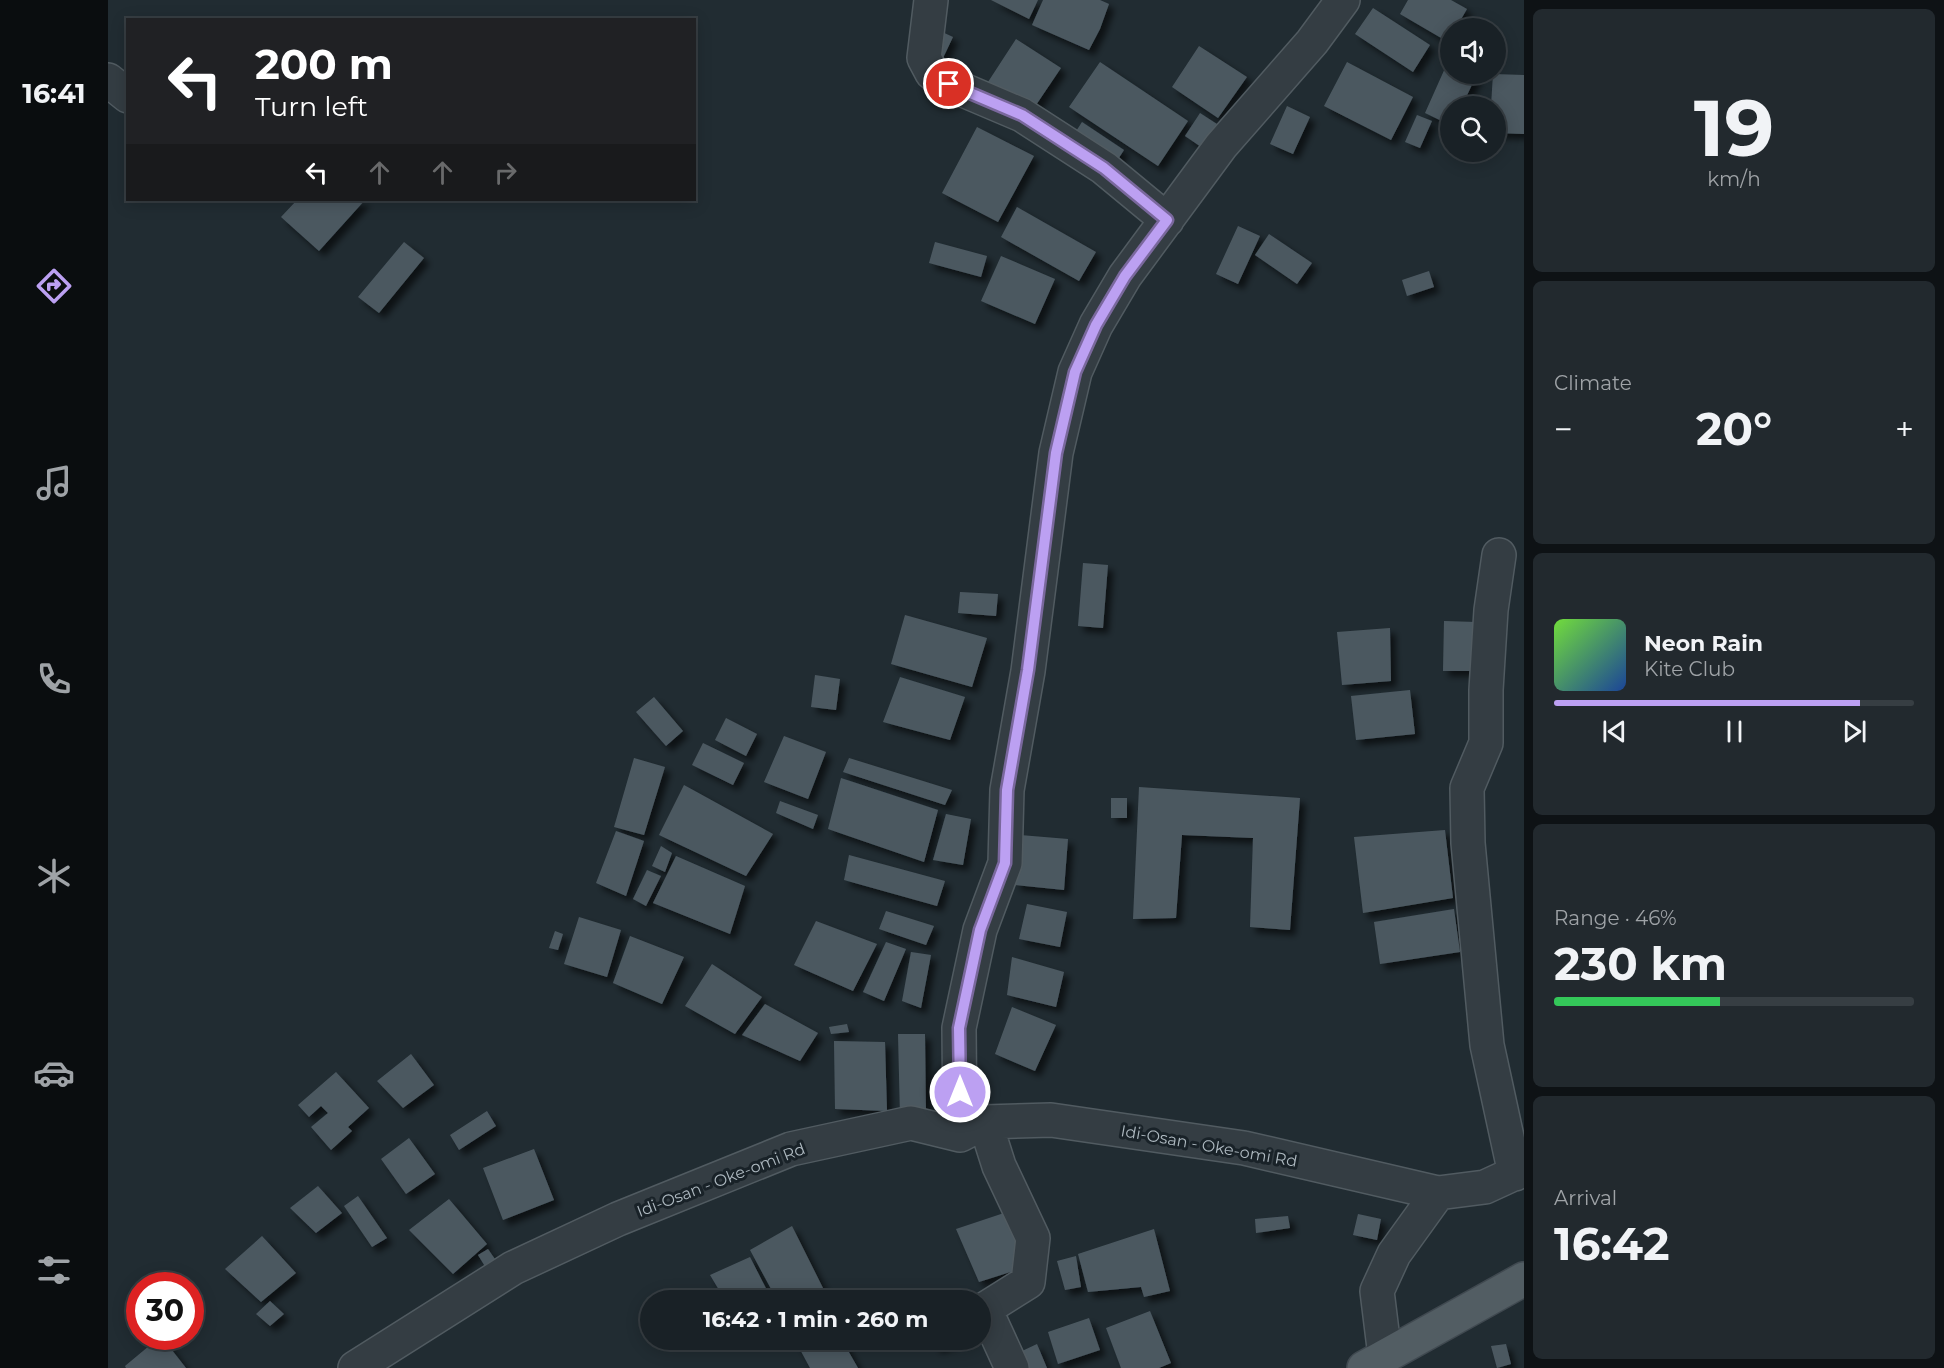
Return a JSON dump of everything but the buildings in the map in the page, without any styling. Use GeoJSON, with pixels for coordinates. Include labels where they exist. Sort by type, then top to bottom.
{"type":"FeatureCollection","features":[{"type":"Feature","properties":{"kind":"main road"},"geometry":{"type":"LineString","coordinates":[[1374,1362],[1521,1282]]}},
{"type":"Feature","properties":{"kind":"street"},"geometry":{"type":"LineString","coordinates":[[931,0],[924,58],[932,73],[949,84],[1022,115],[1104,168],[1167,220]]}},
{"type":"Feature","properties":{"kind":"street"},"geometry":{"type":"LineString","coordinates":[[1012,1368],[985,1309],[1028,1282],[1033,1238],[999,1166],[973,1128],[959,1028],[980,930],[1005,863],[1007,790],[1028,670],[1056,453],[1075,372],[1096,325],[1125,276],[1221,146],[1312,42],[1343,0]]}},
{"type":"Feature","properties":{"kind":"street"},"geometry":{"type":"LineString","coordinates":[[108,80],[126,94]]}},
{"type":"Feature","properties":{"kind":"street"},"geometry":{"type":"LineString","coordinates":[[1374,1362],[1377,1291],[1394,1254],[1438,1193],[1485,1187],[1519,1171],[1487,1045],[1468,843],[1467,788],[1486,743],[1486,690],[1491,610],[1498,555]]}},
{"type":"Feature","properties":{"kind":"street","name":"Idi-Osan - Oke-omi Rd"},"geometry":{"type":"LineString","coordinates":[[355,1368],[513,1268],[618,1220],[791,1149],[911,1123],[973,1128],[1051,1120],[1244,1148],[1438,1193]]}},
{"type":"Feature","properties":{"kind":"route"},"geometry":{"type":"LineString","coordinates":[[949,84],[1022,115],[1104,168],[1167,220],[1125,276],[1096,325],[1075,372],[1056,453],[1028,670],[1007,790],[1005,863],[980,930],[959,1028],[960,1092]]}}]}
